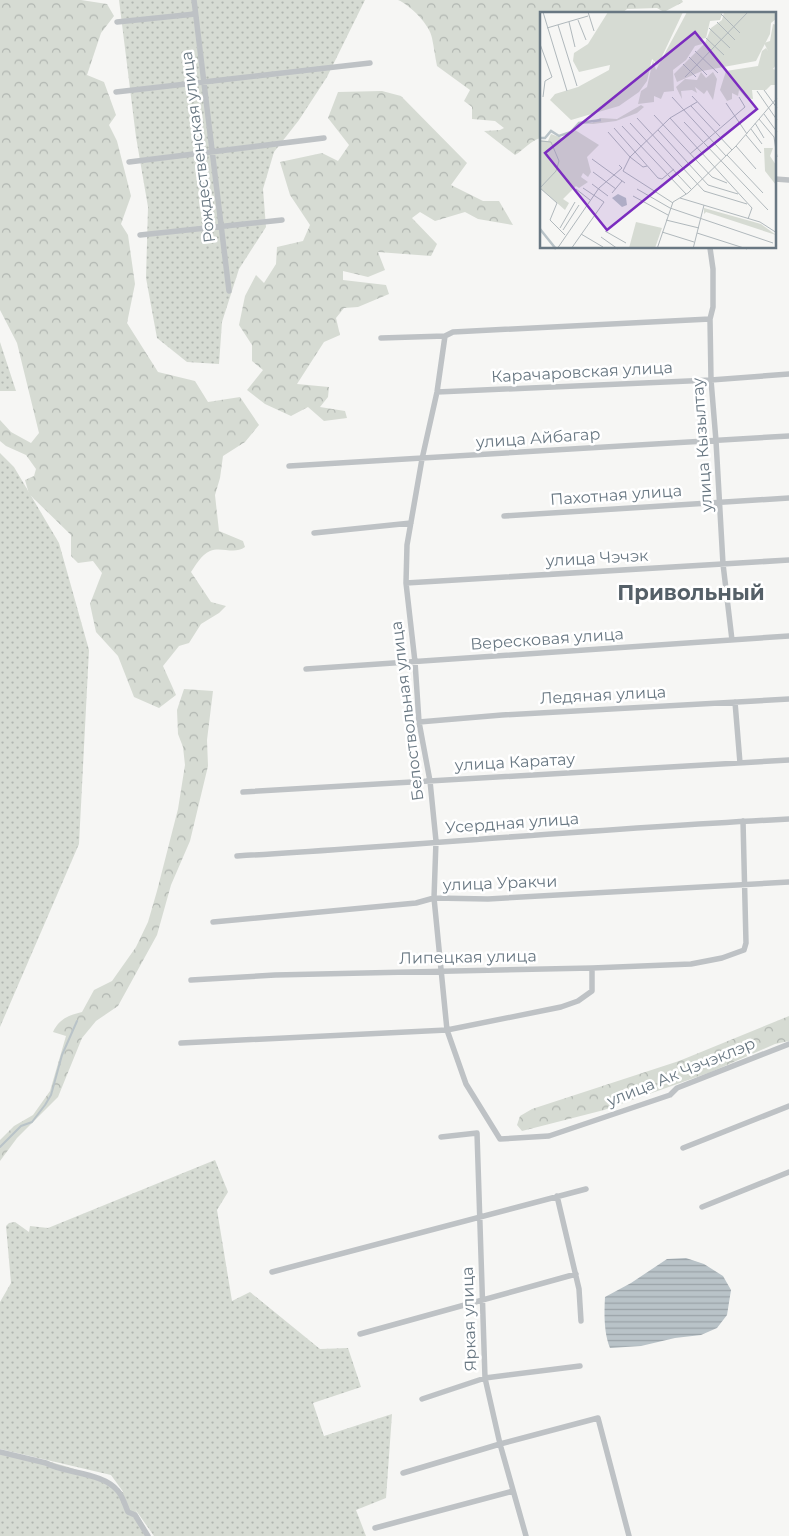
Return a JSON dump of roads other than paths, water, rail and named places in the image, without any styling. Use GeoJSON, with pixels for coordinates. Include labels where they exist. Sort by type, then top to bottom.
{"type":"FeatureCollection","features":[{"type":"Feature","properties":{"kind":"street","name":"Рождественская улица"},"geometry":{"type":"LineString","coordinates":[[194,0],[229,291]]}},
{"type":"Feature","properties":{"kind":"street"},"geometry":{"type":"LineString","coordinates":[[117,22],[195,14]]}},
{"type":"Feature","properties":{"kind":"street"},"geometry":{"type":"LineString","coordinates":[[116,92],[370,63]]}},
{"type":"Feature","properties":{"kind":"street"},"geometry":{"type":"LineString","coordinates":[[129,162],[324,138]]}},
{"type":"Feature","properties":{"kind":"street"},"geometry":{"type":"LineString","coordinates":[[776,179],[789,180]]}},
{"type":"Feature","properties":{"kind":"street"},"geometry":{"type":"LineString","coordinates":[[140,235],[282,220]]}},
{"type":"Feature","properties":{"kind":"street","name":"улица Кызылтау"},"geometry":{"type":"LineString","coordinates":[[710,249],[713,269],[713,307],[710,319],[711,380],[723,564],[732,640]]}},
{"type":"Feature","properties":{"kind":"street"},"geometry":{"type":"LineString","coordinates":[[381,338],[445,336],[453,332],[710,319]]}},
{"type":"Feature","properties":{"kind":"street","name":"Белоствольная улица"},"geometry":{"type":"LineString","coordinates":[[445,336],[437,392],[406,545],[406,583],[415,662],[419,722],[430,781],[436,841],[434,898],[448,1030],[466,1084]]}},
{"type":"Feature","properties":{"kind":"street","name":"Карачаровская улица"},"geometry":{"type":"LineString","coordinates":[[437,392],[711,380],[789,374]]}},
{"type":"Feature","properties":{"kind":"street","name":"улица Айбагар"},"geometry":{"type":"LineString","coordinates":[[288,466],[789,436]]}},
{"type":"Feature","properties":{"kind":"street","name":"Пахотная улица"},"geometry":{"type":"LineString","coordinates":[[504,516],[789,498]]}},
{"type":"Feature","properties":{"kind":"street"},"geometry":{"type":"LineString","coordinates":[[314,533],[411,523]]}},
{"type":"Feature","properties":{"kind":"street","name":"улица Чэчэк"},"geometry":{"type":"LineString","coordinates":[[406,583],[789,560]]}},
{"type":"Feature","properties":{"kind":"street","name":"Вересковая улица"},"geometry":{"type":"LineString","coordinates":[[306,669],[789,636]]}},
{"type":"Feature","properties":{"kind":"street","name":"Ледяная улица"},"geometry":{"type":"LineString","coordinates":[[419,722],[511,714],[789,699]]}},
{"type":"Feature","properties":{"kind":"street"},"geometry":{"type":"LineString","coordinates":[[735,702],[740,763]]}},
{"type":"Feature","properties":{"kind":"street","name":"улица Каратау"},"geometry":{"type":"LineString","coordinates":[[244,792],[789,760]]}},
{"type":"Feature","properties":{"kind":"street","name":"Усердная улица"},"geometry":{"type":"LineString","coordinates":[[237,856],[341,850],[436,841],[789,819]]}},
{"type":"Feature","properties":{"kind":"street"},"geometry":{"type":"LineString","coordinates":[[743,821],[746,886]]}},
{"type":"Feature","properties":{"kind":"street","name":"улица Уракчи"},"geometry":{"type":"LineString","coordinates":[[213,922],[416,903],[434,898],[488,899],[746,886],[789,882]]}},
{"type":"Feature","properties":{"kind":"street","name":"Липецкая улица"},"geometry":{"type":"LineString","coordinates":[[191,980],[275,975],[690,964],[722,958],[744,950],[746,943],[746,886]]}},
{"type":"Feature","properties":{"kind":"street"},"geometry":{"type":"LineString","coordinates":[[181,1043],[448,1030],[538,1013],[578,1001],[592,991],[592,968]]}},
{"type":"Feature","properties":{"kind":"street","name":"улица Ак Чэчэклэр"},"geometry":{"type":"LineString","coordinates":[[466,1084],[500,1139],[549,1136],[670,1095],[677,1088],[789,1044]]}},
{"type":"Feature","properties":{"kind":"street"},"geometry":{"type":"LineString","coordinates":[[684,1148],[789,1106]]}},
{"type":"Feature","properties":{"kind":"street","name":"Яркая улица"},"geometry":{"type":"LineString","coordinates":[[441,1136],[477,1133],[485,1378],[500,1444],[526,1536]]}},
{"type":"Feature","properties":{"kind":"street"},"geometry":{"type":"LineString","coordinates":[[702,1207],[789,1172]]}},
{"type":"Feature","properties":{"kind":"street"},"geometry":{"type":"LineString","coordinates":[[272,1272],[586,1189]]}},
{"type":"Feature","properties":{"kind":"street"},"geometry":{"type":"LineString","coordinates":[[557,1196],[579,1289],[581,1320]]}},
{"type":"Feature","properties":{"kind":"street"},"geometry":{"type":"LineString","coordinates":[[360,1334],[576,1274]]}},
{"type":"Feature","properties":{"kind":"street"},"geometry":{"type":"LineString","coordinates":[[422,1399],[485,1378],[580,1366]]}},
{"type":"Feature","properties":{"kind":"street"},"geometry":{"type":"LineString","coordinates":[[403,1473],[500,1444],[598,1418],[629,1536]]}},
{"type":"Feature","properties":{"kind":"street"},"geometry":{"type":"LineString","coordinates":[[0,1452],[77,1472],[101,1480],[117,1489],[128,1512],[136,1515],[148,1536]]}},
{"type":"Feature","properties":{"kind":"street"},"geometry":{"type":"LineString","coordinates":[[375,1528],[514,1491]]}},
{"type":"Feature","properties":{"kind":"waterway"},"geometry":{"type":"LineString","coordinates":[[0,1147],[21,1126],[32,1122],[45,1105],[51,1095],[62,1055],[77,1021]]}},
{"type":"Feature","properties":{"kind":"district","name":"Привольный"},"geometry":{"type":"Point","coordinates":[691,592]}}]}
